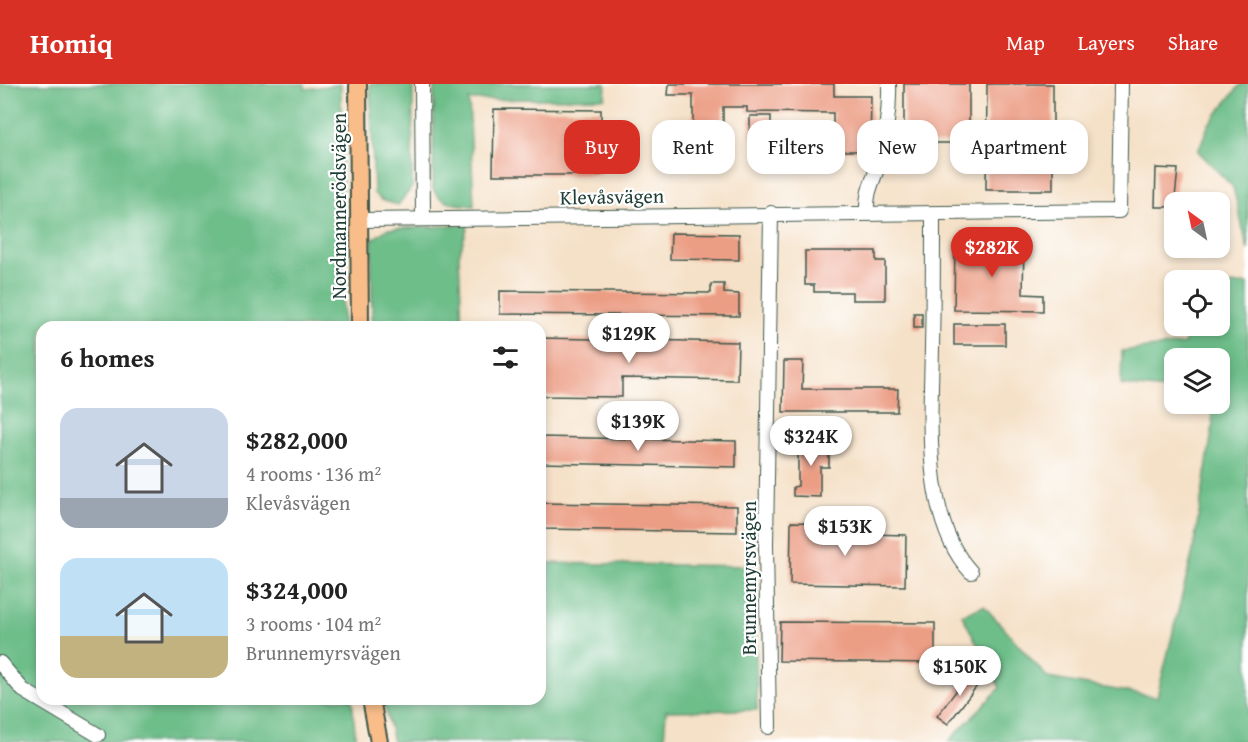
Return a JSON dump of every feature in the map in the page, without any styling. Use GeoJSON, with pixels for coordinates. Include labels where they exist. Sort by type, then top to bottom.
{"type":"FeatureCollection","features":[{"type":"Feature","properties":{"kind":"main road","name":"Nordmannerödsvägen"},"geometry":{"type":"LineString","coordinates":[[358,84],[360,321]]}},
{"type":"Feature","properties":{"kind":"main road"},"geometry":{"type":"LineString","coordinates":[[372,705],[380,742]]}},
{"type":"Feature","properties":{"kind":"street"},"geometry":{"type":"LineString","coordinates":[[422,84],[423,218]]}},
{"type":"Feature","properties":{"kind":"street"},"geometry":{"type":"LineString","coordinates":[[867,212],[866,194],[878,166],[890,115],[890,84]]}},
{"type":"Feature","properties":{"kind":"street","name":"Klevåsvägen"},"geometry":{"type":"LineString","coordinates":[[359,220],[771,213],[867,212],[933,215],[1119,211],[1120,84]]}},
{"type":"Feature","properties":{"kind":"street","name":"Brunnemyrsvägen"},"geometry":{"type":"LineString","coordinates":[[770,727],[766,545],[771,213]]}},
{"type":"Feature","properties":{"kind":"street"},"geometry":{"type":"LineString","coordinates":[[933,215],[931,406],[933,466],[942,518],[955,550],[971,572]]}},
{"type":"Feature","properties":{"kind":"street"},"geometry":{"type":"LineString","coordinates":[[0,663],[23,690],[36,698]]}},
{"type":"Feature","properties":{"kind":"street"},"geometry":{"type":"LineString","coordinates":[[48,705],[98,735]]}},
{"type":"Feature","properties":{"kind":"green space"},"geometry":{"type":"Polygon","coordinates":[[[0,84],[305,84],[305,89],[341,84],[343,321],[36,321],[36,705],[353,705],[356,742],[0,742],[0,84]]]}},
{"type":"Feature","properties":{"kind":"green space"},"geometry":{"type":"Polygon","coordinates":[[[370,84],[413,84],[412,187],[398,205],[381,200],[374,193],[370,84]]]}},
{"type":"Feature","properties":{"kind":"green space"},"geometry":{"type":"Polygon","coordinates":[[[434,84],[606,84],[605,98],[469,100],[474,206],[445,201],[433,189],[434,84]]]}},
{"type":"Feature","properties":{"kind":"green space"},"geometry":{"type":"Polygon","coordinates":[[[1241,84],[1248,84],[1248,250],[1233,187],[1198,151],[1209,124],[1241,84]]]}},
{"type":"Feature","properties":{"kind":"green space"},"geometry":{"type":"Polygon","coordinates":[[[468,225],[459,255],[462,321],[372,321],[372,240],[387,229],[468,225]]]}},
{"type":"Feature","properties":{"kind":"green space"},"geometry":{"type":"Polygon","coordinates":[[[1248,284],[1248,742],[948,742],[1000,688],[962,615],[984,606],[1048,678],[1157,697],[1193,551],[1213,425],[1211,414],[1230,414],[1230,348],[1164,348],[1164,390],[1121,385],[1122,351],[1184,344],[1188,336],[1230,336],[1230,285],[1248,284]]]}},
{"type":"Feature","properties":{"kind":"green space"},"geometry":{"type":"Polygon","coordinates":[[[546,563],[755,566],[757,710],[666,711],[664,742],[393,742],[384,705],[546,705],[546,563]]]}},
{"type":"Feature","properties":{"kind":"building"},"geometry":{"type":"Polygon","coordinates":[[[669,84],[834,84],[834,96],[871,96],[871,120],[857,120],[857,151],[845,151],[845,120],[833,120],[833,113],[747,112],[747,107],[723,107],[723,120],[693,120],[693,95],[668,95],[669,84]]]}},
{"type":"Feature","properties":{"kind":"building"},"geometry":{"type":"Polygon","coordinates":[[[904,84],[969,84],[969,120],[950,120],[950,143],[938,143],[938,120],[904,120],[904,84]]]}},
{"type":"Feature","properties":{"kind":"building"},"geometry":{"type":"Polygon","coordinates":[[[987,84],[1053,84],[1053,120],[987,120],[987,84]]]}},
{"type":"Feature","properties":{"kind":"building"},"geometry":{"type":"Polygon","coordinates":[[[494,109],[601,110],[601,120],[564,120],[564,174],[601,175],[493,175],[494,109]]]}},
{"type":"Feature","properties":{"kind":"building"},"geometry":{"type":"Polygon","coordinates":[[[750,116],[771,116],[771,120],[750,120],[750,116]]]}},
{"type":"Feature","properties":{"kind":"building"},"geometry":{"type":"Polygon","coordinates":[[[1156,168],[1178,169],[1176,192],[1164,192],[1164,207],[1155,207],[1156,168]]]}},
{"type":"Feature","properties":{"kind":"building"},"geometry":{"type":"Polygon","coordinates":[[[986,174],[1053,174],[1053,190],[986,190],[986,174]]]}},
{"type":"Feature","properties":{"kind":"building"},"geometry":{"type":"Polygon","coordinates":[[[671,233],[739,234],[739,260],[670,259],[671,233]]]}},
{"type":"Feature","properties":{"kind":"building"},"geometry":{"type":"Polygon","coordinates":[[[955,242],[1024,243],[1023,294],[1043,295],[1043,311],[954,310],[955,242]]]}},
{"type":"Feature","properties":{"kind":"building"},"geometry":{"type":"Polygon","coordinates":[[[805,251],[876,251],[876,261],[885,261],[885,300],[852,300],[852,292],[814,292],[814,285],[805,285],[805,251]]]}},
{"type":"Feature","properties":{"kind":"building"},"geometry":{"type":"Polygon","coordinates":[[[711,284],[724,284],[724,293],[739,294],[739,316],[500,314],[500,291],[711,293],[711,284]]]}},
{"type":"Feature","properties":{"kind":"building"},"geometry":{"type":"Polygon","coordinates":[[[914,313],[922,313],[922,328],[914,328],[914,313]]]}},
{"type":"Feature","properties":{"kind":"building"},"geometry":{"type":"Polygon","coordinates":[[[954,324],[1005,324],[1005,345],[954,345],[954,324]]]}},
{"type":"Feature","properties":{"kind":"building"},"geometry":{"type":"Polygon","coordinates":[[[546,338],[738,342],[737,380],[622,378],[622,397],[546,396],[546,338]]]}},
{"type":"Feature","properties":{"kind":"building"},"geometry":{"type":"Polygon","coordinates":[[[784,361],[803,361],[802,389],[898,389],[897,412],[783,412],[784,361]]]}},
{"type":"Feature","properties":{"kind":"building"},"geometry":{"type":"Polygon","coordinates":[[[546,437],[736,441],[736,467],[546,463],[546,437]]]}},
{"type":"Feature","properties":{"kind":"building"},"geometry":{"type":"Polygon","coordinates":[[[798,441],[829,441],[829,467],[820,467],[820,497],[793,496],[793,487],[798,486],[798,441]]]}},
{"type":"Feature","properties":{"kind":"building"},"geometry":{"type":"Polygon","coordinates":[[[546,503],[737,506],[737,532],[546,529],[546,503]]]}},
{"type":"Feature","properties":{"kind":"building"},"geometry":{"type":"Polygon","coordinates":[[[791,522],[829,523],[829,533],[906,535],[905,586],[790,584],[791,522]]]}},
{"type":"Feature","properties":{"kind":"building"},"geometry":{"type":"Polygon","coordinates":[[[780,622],[935,623],[935,663],[779,661],[780,622]]]}},
{"type":"Feature","properties":{"kind":"building"},"geometry":{"type":"Polygon","coordinates":[[[972,670],[983,678],[948,724],[937,716],[972,670]]]}}]}
